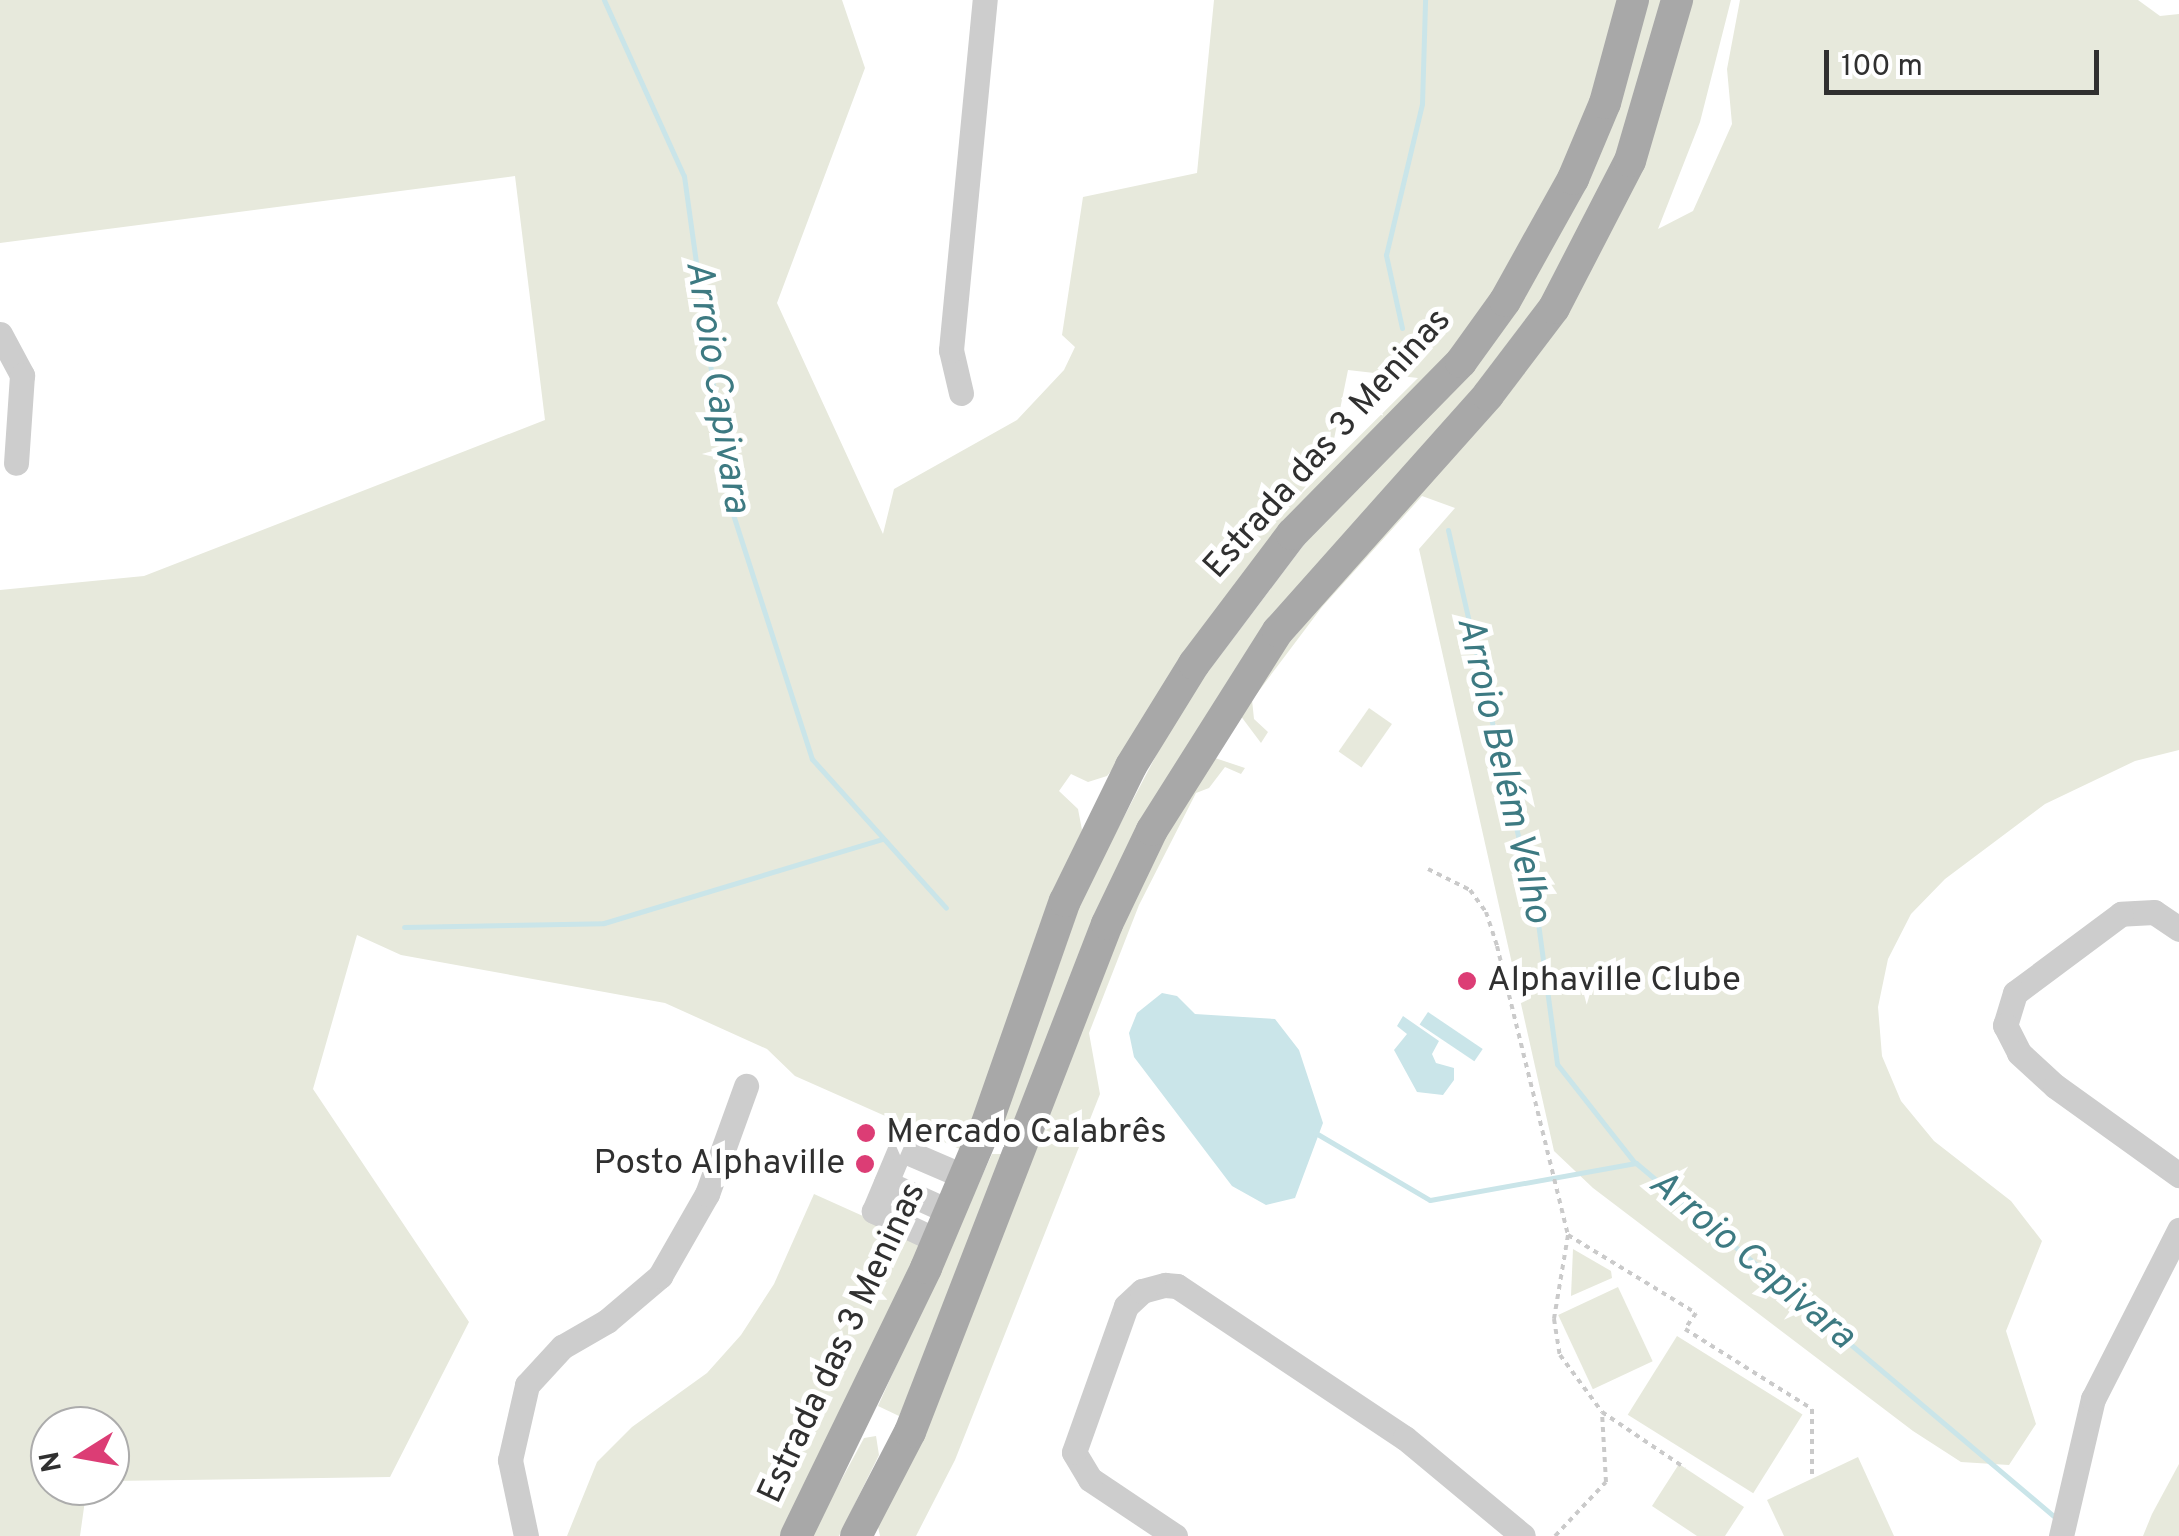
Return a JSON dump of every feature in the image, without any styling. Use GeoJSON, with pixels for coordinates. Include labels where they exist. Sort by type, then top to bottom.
{"type":"FeatureCollection","features":[{"type":"Feature","properties":{"kind":"main road","name":"Estrada das 3 Meninas"},"geometry":{"type":"LineString","coordinates":[[796,1536],[944,1226],[986,1126],[1065,901],[1131,766],[1194,664],[1292,534],[1450,374],[1495,317],[1573,180],[1604,103],[1633,0]]}},
{"type":"Feature","properties":{"kind":"main road"},"geometry":{"type":"LineString","coordinates":[[856,1536],[894,1464],[1130,872],[1228,704],[1303,599],[1488,395],[1554,308],[1630,161],[1677,0]]}},
{"type":"Feature","properties":{"kind":"main road"},"geometry":{"type":"LineString","coordinates":[[986,1126],[1025,1140]]}},
{"type":"Feature","properties":{"kind":"main road"},"geometry":{"type":"LineString","coordinates":[[856,1416],[884,1430],[894,1464]]}},
{"type":"Feature","properties":{"kind":"street"},"geometry":{"type":"LineString","coordinates":[[962,393],[952,350],[985,0]]}},
{"type":"Feature","properties":{"kind":"street"},"geometry":{"type":"LineString","coordinates":[[0,334],[13,348],[22,375],[16,463]]}},
{"type":"Feature","properties":{"kind":"street"},"geometry":{"type":"LineString","coordinates":[[2179,929],[2154,912],[2121,914],[2015,994],[2004,1025],[2019,1053],[2055,1086],[2179,1175]]}},
{"type":"Feature","properties":{"kind":"street"},"geometry":{"type":"LineString","coordinates":[[526,1536],[510,1460],[527,1385],[562,1347],[642,1295],[660,1276],[707,1194],[746,1086]]}},
{"type":"Feature","properties":{"kind":"street"},"geometry":{"type":"LineString","coordinates":[[944,1226],[886,1183],[900,1149],[965,1177]]}},
{"type":"Feature","properties":{"kind":"street"},"geometry":{"type":"LineString","coordinates":[[2061,1536],[2093,1398],[2179,1230]]}},
{"type":"Feature","properties":{"kind":"street"},"geometry":{"type":"LineString","coordinates":[[1174,1536],[1090,1479],[1074,1452],[1126,1306],[1142,1291],[1165,1284],[1177,1286],[1404,1438],[1523,1536]]}},
{"type":"Feature","properties":{"kind":"path"},"geometry":{"type":"LineString","coordinates":[[1428,870],[1470,890],[1486,912],[1568,1234],[1554,1332],[1560,1355],[1602,1412],[1684,1468]]}},
{"type":"Feature","properties":{"kind":"path"},"geometry":{"type":"LineString","coordinates":[[1568,1234],[1696,1313],[1684,1329],[1812,1409],[1812,1479]]}},
{"type":"Feature","properties":{"kind":"path"},"geometry":{"type":"LineString","coordinates":[[1555,1536],[1606,1482],[1602,1412]]}},
{"type":"Feature","properties":{"kind":"shaded area"},"geometry":{"type":"Polygon","coordinates":[[[0,0],[842,0],[865,68],[777,303],[883,534],[894,489],[1017,420],[1064,370],[1075,347],[1062,335],[1083,197],[1197,173],[1214,0],[1623,0],[1596,99],[1495,300],[1107,776],[1088,782],[1071,774],[1059,791],[1078,809],[1082,830],[962,1150],[795,1076],[767,1049],[665,1003],[401,955],[357,935],[313,1089],[469,1322],[390,1477],[130,1481],[130,1406],[30,1406],[30,1506],[84,1506],[80,1536],[0,1536],[0,590],[144,576],[545,420],[515,176],[0,243],[0,0]],[[1348,370],[1331,454],[1295,500],[1418,378],[1348,370]]]}},
{"type":"Feature","properties":{"kind":"shaded area"},"geometry":{"type":"Polygon","coordinates":[[[1642,0],[1669,0],[1641,103],[1546,302],[1241,664],[1019,1129],[1001,1121],[1080,901],[1182,706],[1306,542],[1474,359],[1642,0]]]}},
{"type":"Feature","properties":{"kind":"shaded area"},"geometry":{"type":"Polygon","coordinates":[[[1687,0],[1731,0],[1700,122],[1658,229],[1693,211],[1732,124],[1727,69],[1740,0],[2138,0],[2160,16],[2179,14],[2179,750],[2135,761],[2045,804],[1945,879],[1911,914],[1888,959],[1878,1007],[1882,1056],[1901,1101],[1934,1141],[2011,1201],[2042,1241],[2006,1331],[2036,1424],[2009,1465],[1961,1462],[1913,1431],[1593,1188],[1554,1151],[1419,549],[1455,508],[1422,496],[1322,607],[1252,700],[1254,719],[1268,732],[1261,743],[1240,715],[1241,699],[1524,368],[1687,0]]]}},
{"type":"Feature","properties":{"kind":"shaded area"},"geometry":{"type":"Polygon","coordinates":[[[1369,708],[1392,724],[1362,767],[1339,751],[1369,708]]]}},
{"type":"Feature","properties":{"kind":"shaded area"},"geometry":{"type":"Polygon","coordinates":[[[1215,758],[1245,768],[1241,774],[1225,767],[1209,788],[1196,793],[1139,905],[1089,1033],[1100,1094],[955,1460],[916,1536],[880,1536],[878,1527],[1137,880],[1215,758]]]}},
{"type":"Feature","properties":{"kind":"shaded area"},"geometry":{"type":"Polygon","coordinates":[[[992,1154],[1003,1154],[934,1343],[899,1416],[878,1406],[992,1154]]]}},
{"type":"Feature","properties":{"kind":"shaded area"},"geometry":{"type":"Polygon","coordinates":[[[814,1194],[923,1243],[782,1536],[567,1536],[597,1462],[632,1427],[707,1373],[741,1335],[774,1284],[814,1194]]]}},
{"type":"Feature","properties":{"kind":"shaded area"},"geometry":{"type":"Polygon","coordinates":[[[1573,1249],[1611,1271],[1612,1278],[1571,1296],[1573,1249]]]}},
{"type":"Feature","properties":{"kind":"shaded area"},"geometry":{"type":"Polygon","coordinates":[[[1618,1287],[1653,1361],[1593,1389],[1558,1315],[1618,1287]]]}},
{"type":"Feature","properties":{"kind":"shaded area"},"geometry":{"type":"Polygon","coordinates":[[[1677,1336],[1803,1414],[1753,1493],[1628,1415],[1677,1336]]]}},
{"type":"Feature","properties":{"kind":"shaded area"},"geometry":{"type":"Polygon","coordinates":[[[876,1436],[879,1455],[839,1536],[811,1536],[864,1438],[876,1436]]]}},
{"type":"Feature","properties":{"kind":"shaded area"},"geometry":{"type":"Polygon","coordinates":[[[1858,1457],[1894,1536],[1784,1536],[1767,1500],[1858,1457]]]}},
{"type":"Feature","properties":{"kind":"shaded area"},"geometry":{"type":"Polygon","coordinates":[[[1679,1464],[1744,1507],[1725,1536],[1697,1536],[1652,1506],[1679,1464]]]}},
{"type":"Feature","properties":{"kind":"shaded area"},"geometry":{"type":"Polygon","coordinates":[[[2179,1464],[2179,1536],[2143,1536],[2152,1514],[2179,1464]]]}},
{"type":"Feature","properties":{"kind":"water"},"geometry":{"type":"Polygon","coordinates":[[[1162,993],[1177,996],[1195,1014],[1275,1019],[1299,1050],[1323,1123],[1295,1198],[1266,1205],[1232,1186],[1134,1057],[1129,1033],[1137,1013],[1162,993]]]}},
{"type":"Feature","properties":{"kind":"water"},"geometry":{"type":"Polygon","coordinates":[[[1428,1012],[1483,1049],[1474,1061],[1420,1024],[1428,1012]]]}},
{"type":"Feature","properties":{"kind":"water"},"geometry":{"type":"Polygon","coordinates":[[[1403,1016],[1439,1041],[1432,1054],[1436,1063],[1454,1068],[1454,1080],[1443,1095],[1417,1092],[1394,1050],[1407,1034],[1397,1026],[1403,1016]]]}},
{"type":"Feature","properties":{"kind":"waterway","name":"Arroio Capivara"},"geometry":{"type":"LineString","coordinates":[[604,0],[684,176],[729,502],[812,759],[946,908]]}},
{"type":"Feature","properties":{"kind":"waterway","name":"Arroio Belém Velho"},"geometry":{"type":"LineString","coordinates":[[1402,328],[1386,255],[1422,104],[1425,0]]}},
{"type":"Feature","properties":{"kind":"waterway","name":"Arroio Belém Velho"},"geometry":{"type":"LineString","coordinates":[[1448,530],[1538,923],[1557,1064],[1635,1163]]}},
{"type":"Feature","properties":{"kind":"waterway"},"geometry":{"type":"LineString","coordinates":[[404,927],[604,923],[883,839]]}},
{"type":"Feature","properties":{"kind":"waterway","name":"Arroio Capivara"},"geometry":{"type":"LineString","coordinates":[[1314,1132],[1430,1200],[1636,1163],[2056,1518]]}},
{"type":"Feature","properties":{"kind":"place","name":"Alphaville Clube"},"geometry":{"type":"Point","coordinates":[1467,981]}},
{"type":"Feature","properties":{"kind":"place","name":"Mercado Calabrês"},"geometry":{"type":"Point","coordinates":[866,1133]}},
{"type":"Feature","properties":{"kind":"place","name":"Posto Alphaville"},"geometry":{"type":"Point","coordinates":[865,1164]}}]}
